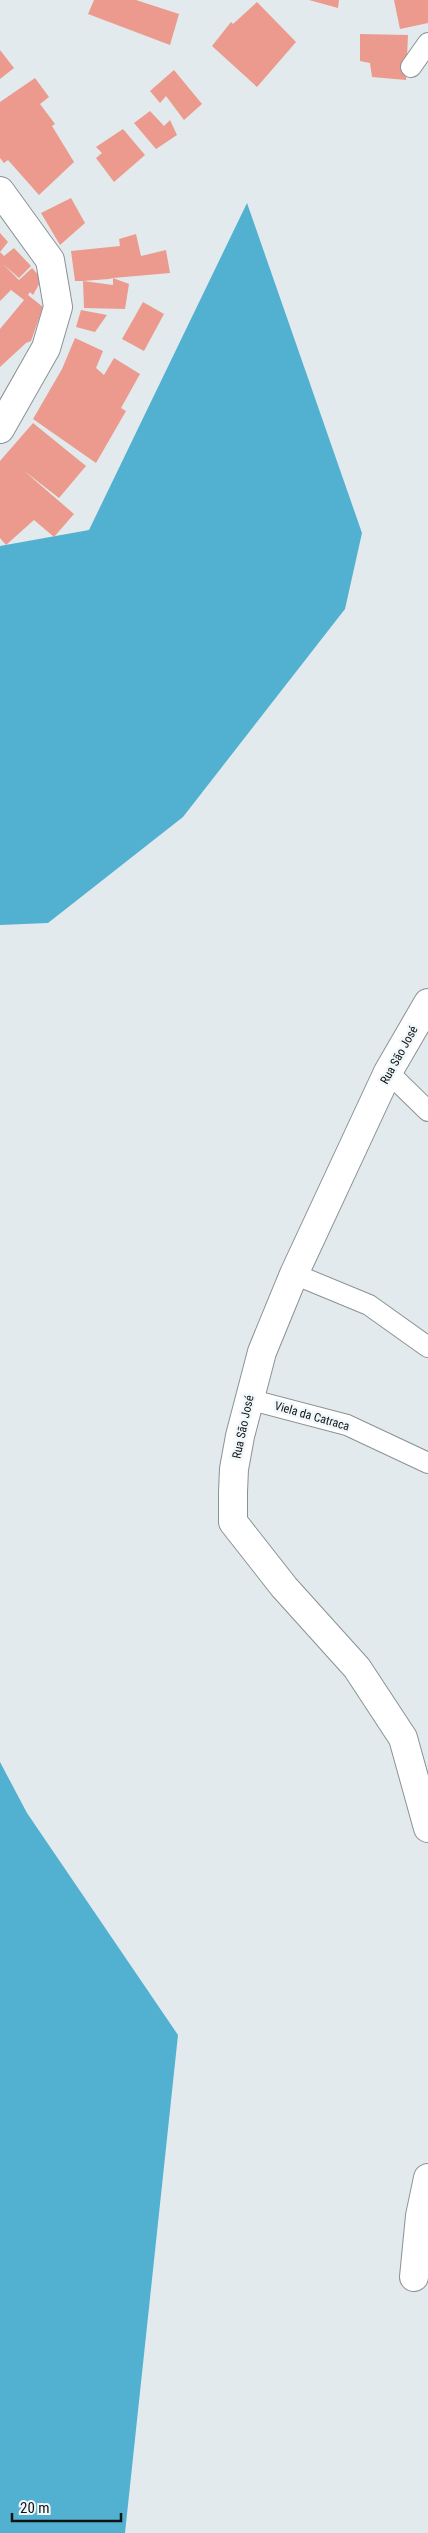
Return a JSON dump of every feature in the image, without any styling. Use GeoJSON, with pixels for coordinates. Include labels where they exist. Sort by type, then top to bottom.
{"type":"FeatureCollection","features":[{"type":"Feature","properties":{"kind":"street"},"geometry":{"type":"LineString","coordinates":[[0,191],[50,260],[58,307],[46,348],[0,429]]}},
{"type":"Feature","properties":{"kind":"street","name":"Rua São José"},"geometry":{"type":"LineString","coordinates":[[428,1003],[388,1072],[294,1274],[262,1352],[248,1398],[234,1469],[234,1522],[284,1587],[356,1668],[403,1738],[428,1828]]}},
{"type":"Feature","properties":{"kind":"street"},"geometry":{"type":"LineString","coordinates":[[414,2277],[420,2216],[428,2178]]}},
{"type":"Feature","properties":{"kind":"lane"},"geometry":{"type":"LineString","coordinates":[[411,67],[428,43]]}},
{"type":"Feature","properties":{"kind":"lane"},"geometry":{"type":"LineString","coordinates":[[388,1072],[428,1112]]}},
{"type":"Feature","properties":{"kind":"lane"},"geometry":{"type":"LineString","coordinates":[[294,1274],[368,1305],[428,1346]]}},
{"type":"Feature","properties":{"kind":"lane","name":"Viela da Catraca"},"geometry":{"type":"LineString","coordinates":[[248,1398],[347,1425],[428,1463]]}},
{"type":"Feature","properties":{"kind":"shaded area"},"geometry":{"type":"Polygon","coordinates":[[[247,203],[362,533],[345,609],[183,817],[48,923],[0,925],[0,546],[89,530],[247,203]]]}},
{"type":"Feature","properties":{"kind":"shaded area"},"geometry":{"type":"Polygon","coordinates":[[[0,1762],[27,1813],[178,2035],[125,2533],[0,2533],[0,1762]]]}},
{"type":"Feature","properties":{"kind":"building"},"geometry":{"type":"Polygon","coordinates":[[[94,0],[136,0],[179,14],[170,45],[88,14],[94,0]]]}},
{"type":"Feature","properties":{"kind":"building"},"geometry":{"type":"Polygon","coordinates":[[[309,0],[339,0],[338,8],[309,0]]]}},
{"type":"Feature","properties":{"kind":"building"},"geometry":{"type":"Polygon","coordinates":[[[394,0],[428,0],[428,23],[400,29],[394,0]]]}},
{"type":"Feature","properties":{"kind":"building"},"geometry":{"type":"Polygon","coordinates":[[[257,2],[296,42],[257,87],[212,46],[231,22],[233,24],[257,2]]]}},
{"type":"Feature","properties":{"kind":"building"},"geometry":{"type":"Polygon","coordinates":[[[360,34],[408,35],[406,80],[372,77],[370,63],[360,61],[360,34]]]}},
{"type":"Feature","properties":{"kind":"building"},"geometry":{"type":"Polygon","coordinates":[[[0,50],[14,68],[0,79],[0,50]]]}},
{"type":"Feature","properties":{"kind":"building"},"geometry":{"type":"Polygon","coordinates":[[[174,70],[202,104],[184,120],[166,96],[160,103],[150,91],[174,70]]]}},
{"type":"Feature","properties":{"kind":"building"},"geometry":{"type":"Polygon","coordinates":[[[35,78],[49,97],[40,104],[55,124],[52,126],[74,162],[39,195],[8,160],[4,163],[0,158],[0,102],[35,78]]]}},
{"type":"Feature","properties":{"kind":"building"},"geometry":{"type":"Polygon","coordinates":[[[150,111],[164,126],[170,120],[177,135],[156,149],[134,123],[150,111]]]}},
{"type":"Feature","properties":{"kind":"building"},"geometry":{"type":"Polygon","coordinates":[[[123,129],[145,155],[114,182],[96,158],[102,153],[96,147],[123,129]]]}},
{"type":"Feature","properties":{"kind":"building"},"geometry":{"type":"Polygon","coordinates":[[[71,198],[85,223],[60,245],[41,213],[71,198]]]}},
{"type":"Feature","properties":{"kind":"building"},"geometry":{"type":"Polygon","coordinates":[[[0,233],[8,242],[0,252],[0,233]]]}},
{"type":"Feature","properties":{"kind":"building"},"geometry":{"type":"Polygon","coordinates":[[[136,234],[141,256],[166,250],[170,273],[75,281],[71,251],[120,246],[119,239],[136,234]]]}},
{"type":"Feature","properties":{"kind":"building"},"geometry":{"type":"Polygon","coordinates":[[[14,248],[31,266],[19,278],[3,264],[19,280],[32,268],[42,279],[33,295],[30,292],[28,295],[43,307],[31,341],[26,343],[0,367],[0,329],[24,300],[11,290],[0,301],[0,252],[4,256],[14,248]]]}},
{"type":"Feature","properties":{"kind":"building"},"geometry":{"type":"Polygon","coordinates":[[[113,278],[129,284],[125,309],[84,308],[83,281],[113,285],[113,278]]]}},
{"type":"Feature","properties":{"kind":"building"},"geometry":{"type":"Polygon","coordinates":[[[143,302],[164,314],[144,351],[122,339],[143,302]]]}},
{"type":"Feature","properties":{"kind":"building"},"geometry":{"type":"Polygon","coordinates":[[[81,310],[107,315],[95,332],[76,327],[81,310]]]}},
{"type":"Feature","properties":{"kind":"building"},"geometry":{"type":"Polygon","coordinates":[[[75,338],[103,351],[96,368],[104,375],[114,358],[140,374],[121,408],[126,411],[96,463],[33,419],[62,369],[75,338]]]}},
{"type":"Feature","properties":{"kind":"building"},"geometry":{"type":"Polygon","coordinates":[[[33,423],[86,466],[59,498],[23,470],[74,514],[54,537],[34,520],[6,545],[0,538],[0,461],[33,423]]]}}]}
